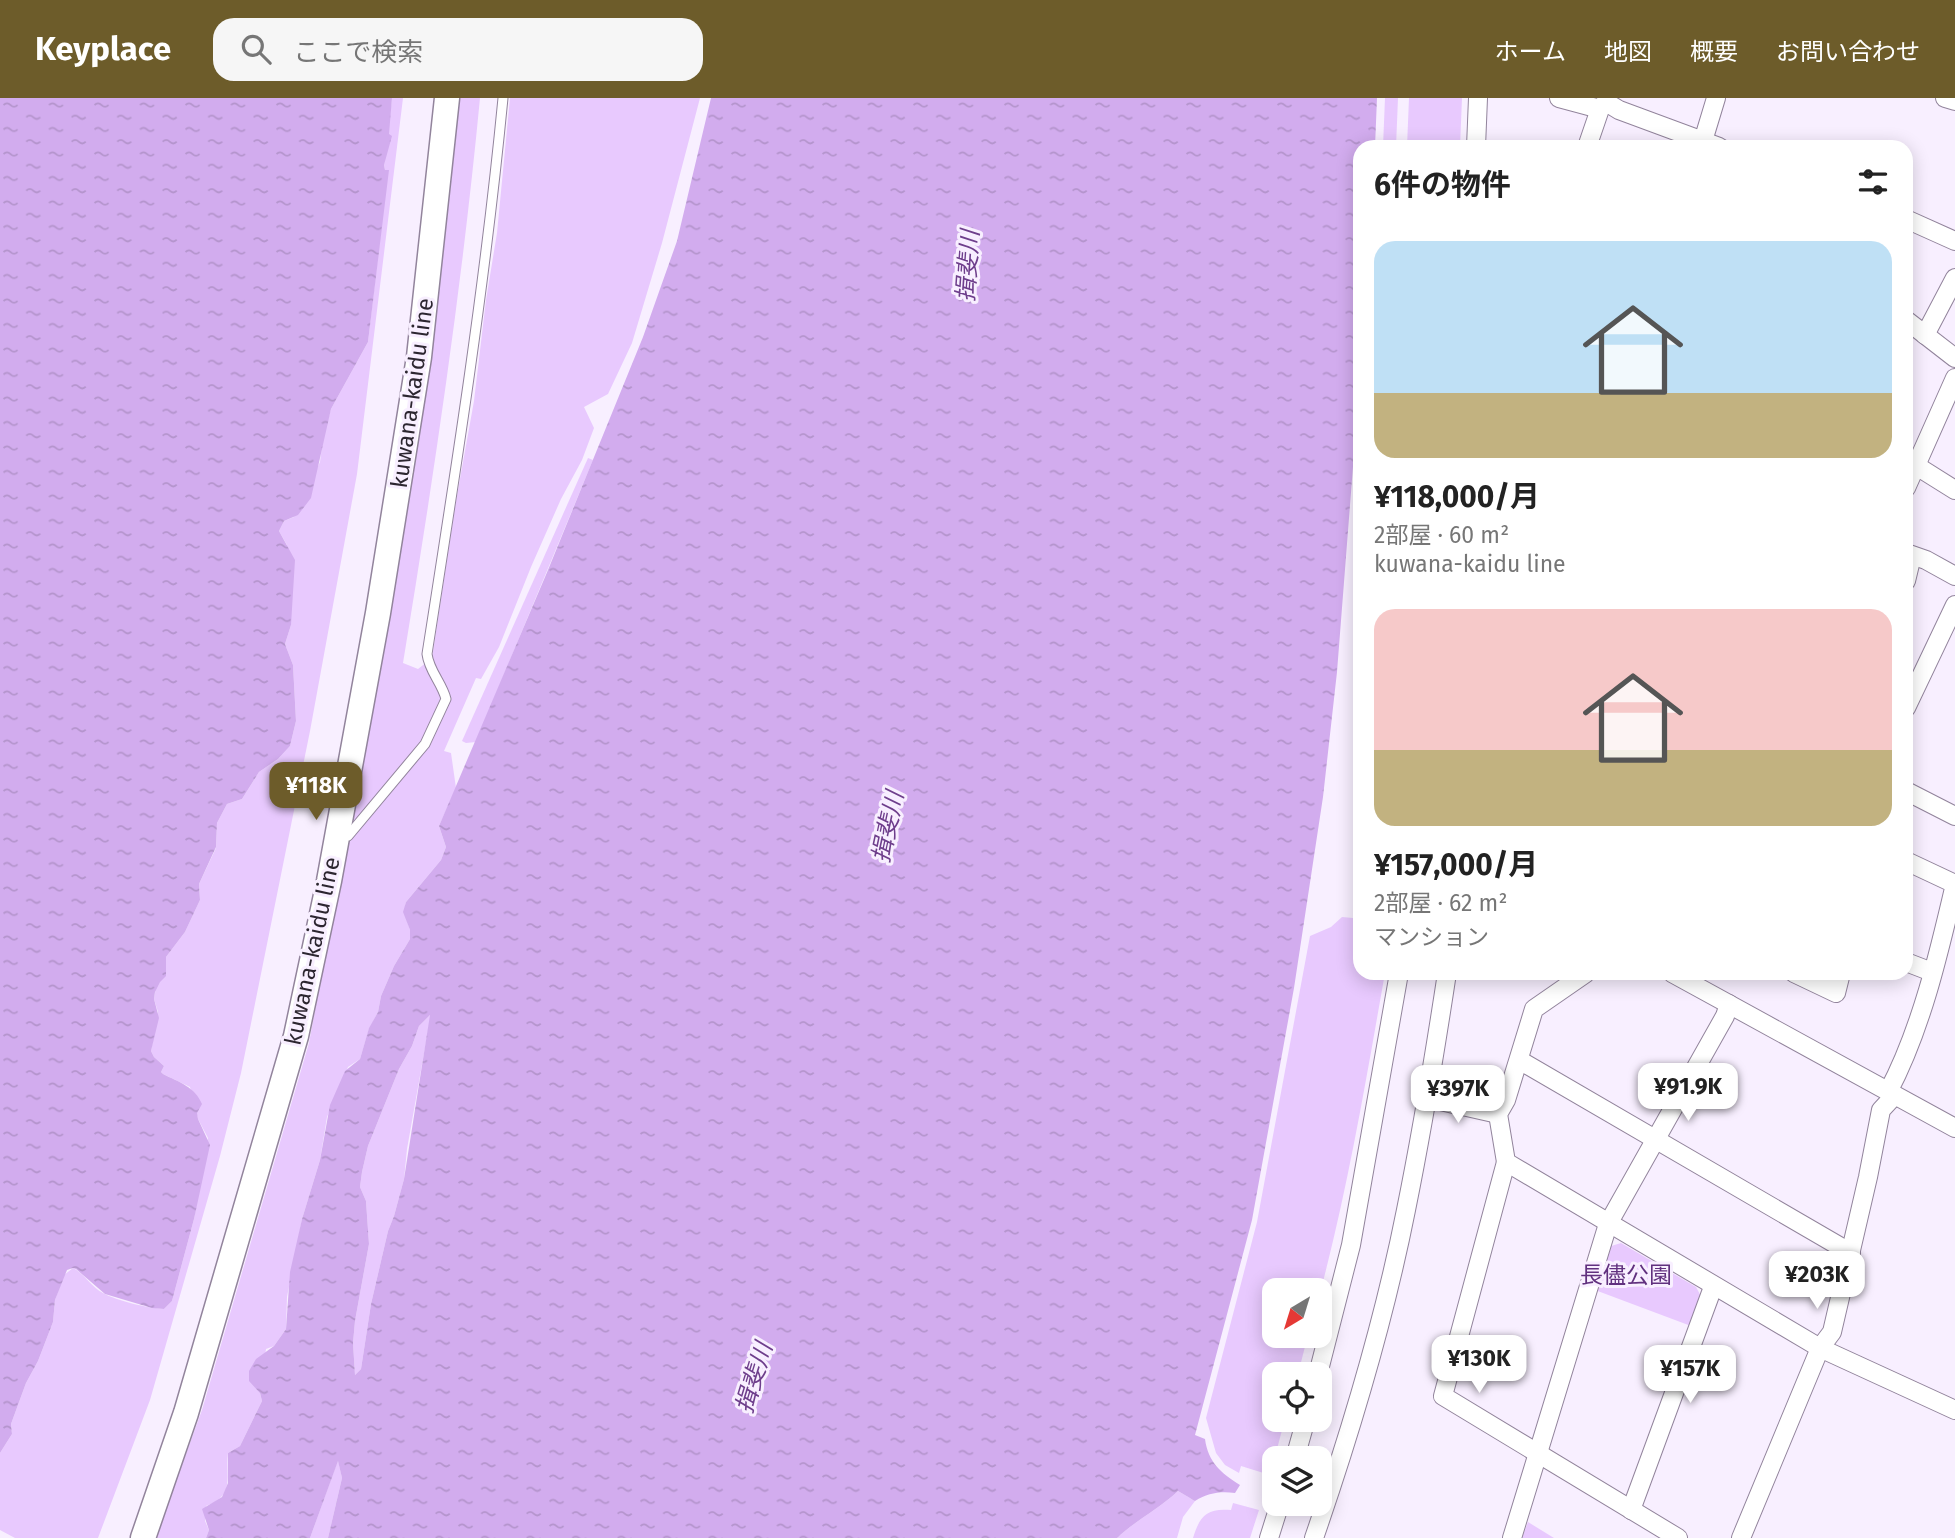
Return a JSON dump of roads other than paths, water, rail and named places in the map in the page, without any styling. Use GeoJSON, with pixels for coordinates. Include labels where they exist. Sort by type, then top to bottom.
{"type":"FeatureCollection","features":[{"type":"Feature","properties":{"kind":"main road","name":"kuwana-kaidu line"},"geometry":{"type":"LineString","coordinates":[[143,1538],[186,1413],[296,1036],[337,836],[378,613],[419,357],[447,98]]}},
{"type":"Feature","properties":{"kind":"street"},"geometry":{"type":"LineString","coordinates":[[1476,140],[1478,98]]}},
{"type":"Feature","properties":{"kind":"street"},"geometry":{"type":"LineString","coordinates":[[1559,98],[1604,103],[1700,140]]}},
{"type":"Feature","properties":{"kind":"street"},"geometry":{"type":"LineString","coordinates":[[1711,140],[1716,98]]}},
{"type":"Feature","properties":{"kind":"street"},"geometry":{"type":"LineString","coordinates":[[1945,98],[1955,101]]}},
{"type":"Feature","properties":{"kind":"street"},"geometry":{"type":"LineString","coordinates":[[1590,140],[1604,103]]}},
{"type":"Feature","properties":{"kind":"street"},"geometry":{"type":"LineString","coordinates":[[1477,128],[1488,140]]}},
{"type":"Feature","properties":{"kind":"street"},"geometry":{"type":"LineString","coordinates":[[1913,222],[1955,241]]}},
{"type":"Feature","properties":{"kind":"street"},"geometry":{"type":"LineString","coordinates":[[1925,335],[1955,278]]}},
{"type":"Feature","properties":{"kind":"street"},"geometry":{"type":"LineString","coordinates":[[1913,326],[1955,358]]}},
{"type":"Feature","properties":{"kind":"street"},"geometry":{"type":"LineString","coordinates":[[1913,470],[1955,378]]}},
{"type":"Feature","properties":{"kind":"street"},"geometry":{"type":"LineString","coordinates":[[1915,465],[1955,489]]}},
{"type":"Feature","properties":{"kind":"street"},"geometry":{"type":"LineString","coordinates":[[1913,556],[1955,576]]}},
{"type":"Feature","properties":{"kind":"street"},"geometry":{"type":"LineString","coordinates":[[1913,693],[1955,605]]}},
{"type":"Feature","properties":{"kind":"street"},"geometry":{"type":"LineString","coordinates":[[1913,795],[1955,816]]}},
{"type":"Feature","properties":{"kind":"street"},"geometry":{"type":"LineString","coordinates":[[1741,1538],[1820,1349],[1832,1332],[1881,1110],[1891,1094],[1932,972],[1950,928],[1955,884],[1913,864]]}},
{"type":"Feature","properties":{"kind":"street"},"geometry":{"type":"LineString","coordinates":[[1913,965],[1932,972]]}},
{"type":"Feature","properties":{"kind":"street"},"geometry":{"type":"LineString","coordinates":[[1321,1362],[1351,1245],[1398,980]]}},
{"type":"Feature","properties":{"kind":"street"},"geometry":{"type":"LineString","coordinates":[[1314,1538],[1342,1455],[1406,1211],[1446,980]]}},
{"type":"Feature","properties":{"kind":"street"},"geometry":{"type":"LineString","coordinates":[[1576,980],[1534,1009],[1506,1100],[1498,1114],[1506,1162],[1443,1396],[1678,1538]]}},
{"type":"Feature","properties":{"kind":"street"},"geometry":{"type":"LineString","coordinates":[[1685,980],[1955,1128]]}},
{"type":"Feature","properties":{"kind":"street"},"geometry":{"type":"LineString","coordinates":[[1809,980],[1836,993],[1839,980]]}},
{"type":"Feature","properties":{"kind":"street"},"geometry":{"type":"LineString","coordinates":[[1511,1538],[1608,1224],[1657,1140],[1729,1004]]}},
{"type":"Feature","properties":{"kind":"street"},"geometry":{"type":"LineString","coordinates":[[1519,1060],[1851,1253]]}},
{"type":"Feature","properties":{"kind":"street"},"geometry":{"type":"LineString","coordinates":[[1427,1098],[1498,1114]]}},
{"type":"Feature","properties":{"kind":"street"},"geometry":{"type":"LineString","coordinates":[[1506,1162],[1820,1349],[1955,1410]]}},
{"type":"Feature","properties":{"kind":"street"},"geometry":{"type":"LineString","coordinates":[[1631,1510],[1713,1287]]}},
{"type":"Feature","properties":{"kind":"street"},"geometry":{"type":"LineString","coordinates":[[1269,1538],[1276,1516]]}},
{"type":"Feature","properties":{"kind":"lane"},"geometry":{"type":"LineString","coordinates":[[337,836],[348,836],[425,744],[446,699],[443,687],[428,663],[427,654],[467,402],[490,230],[503,98]]}},
{"type":"Feature","properties":{"kind":"water"},"geometry":{"type":"Polygon","coordinates":[[[0,98],[392,98],[389,134],[392,136],[384,165],[385,170],[389,170],[368,342],[331,409],[311,498],[298,515],[284,521],[279,531],[295,560],[291,625],[285,644],[293,665],[296,721],[290,746],[278,759],[259,772],[242,799],[227,804],[217,823],[216,847],[199,884],[200,900],[185,932],[166,957],[166,976],[155,992],[159,1018],[151,1051],[164,1066],[161,1072],[163,1074],[186,1086],[199,1098],[202,1104],[197,1113],[198,1119],[210,1145],[172,1301],[164,1309],[152,1308],[105,1294],[76,1269],[67,1270],[55,1300],[53,1322],[11,1424],[12,1434],[0,1453],[0,98]]]}},
{"type":"Feature","properties":{"kind":"water","name":"揖斐川"},"geometry":{"type":"Polygon","coordinates":[[[711,98],[1377,98],[1375,140],[1353,140],[1353,467],[1337,672],[1323,797],[1294,988],[1252,1220],[1195,1435],[1205,1439],[1216,1466],[1240,1485],[1235,1493],[1214,1493],[1195,1501],[1178,1491],[1117,1538],[328,1538],[342,1478],[338,1461],[310,1538],[206,1538],[209,1530],[202,1509],[222,1497],[228,1483],[228,1453],[240,1446],[262,1401],[260,1393],[249,1381],[249,1371],[256,1359],[274,1346],[286,1329],[290,1272],[302,1219],[320,1160],[330,1105],[345,1071],[360,1059],[369,1028],[378,1012],[381,996],[410,939],[410,930],[403,912],[406,902],[441,860],[446,847],[439,826],[643,337],[677,241],[711,98]],[[430,1015],[419,1026],[399,1069],[368,1146],[362,1172],[360,1187],[366,1201],[369,1244],[355,1321],[355,1375],[361,1369],[371,1304],[404,1179],[430,1015]]]}},
{"type":"Feature","properties":{"kind":"park label","name":"長儘公園"},"geometry":{"type":"Point","coordinates":[1626,1275]}}]}
